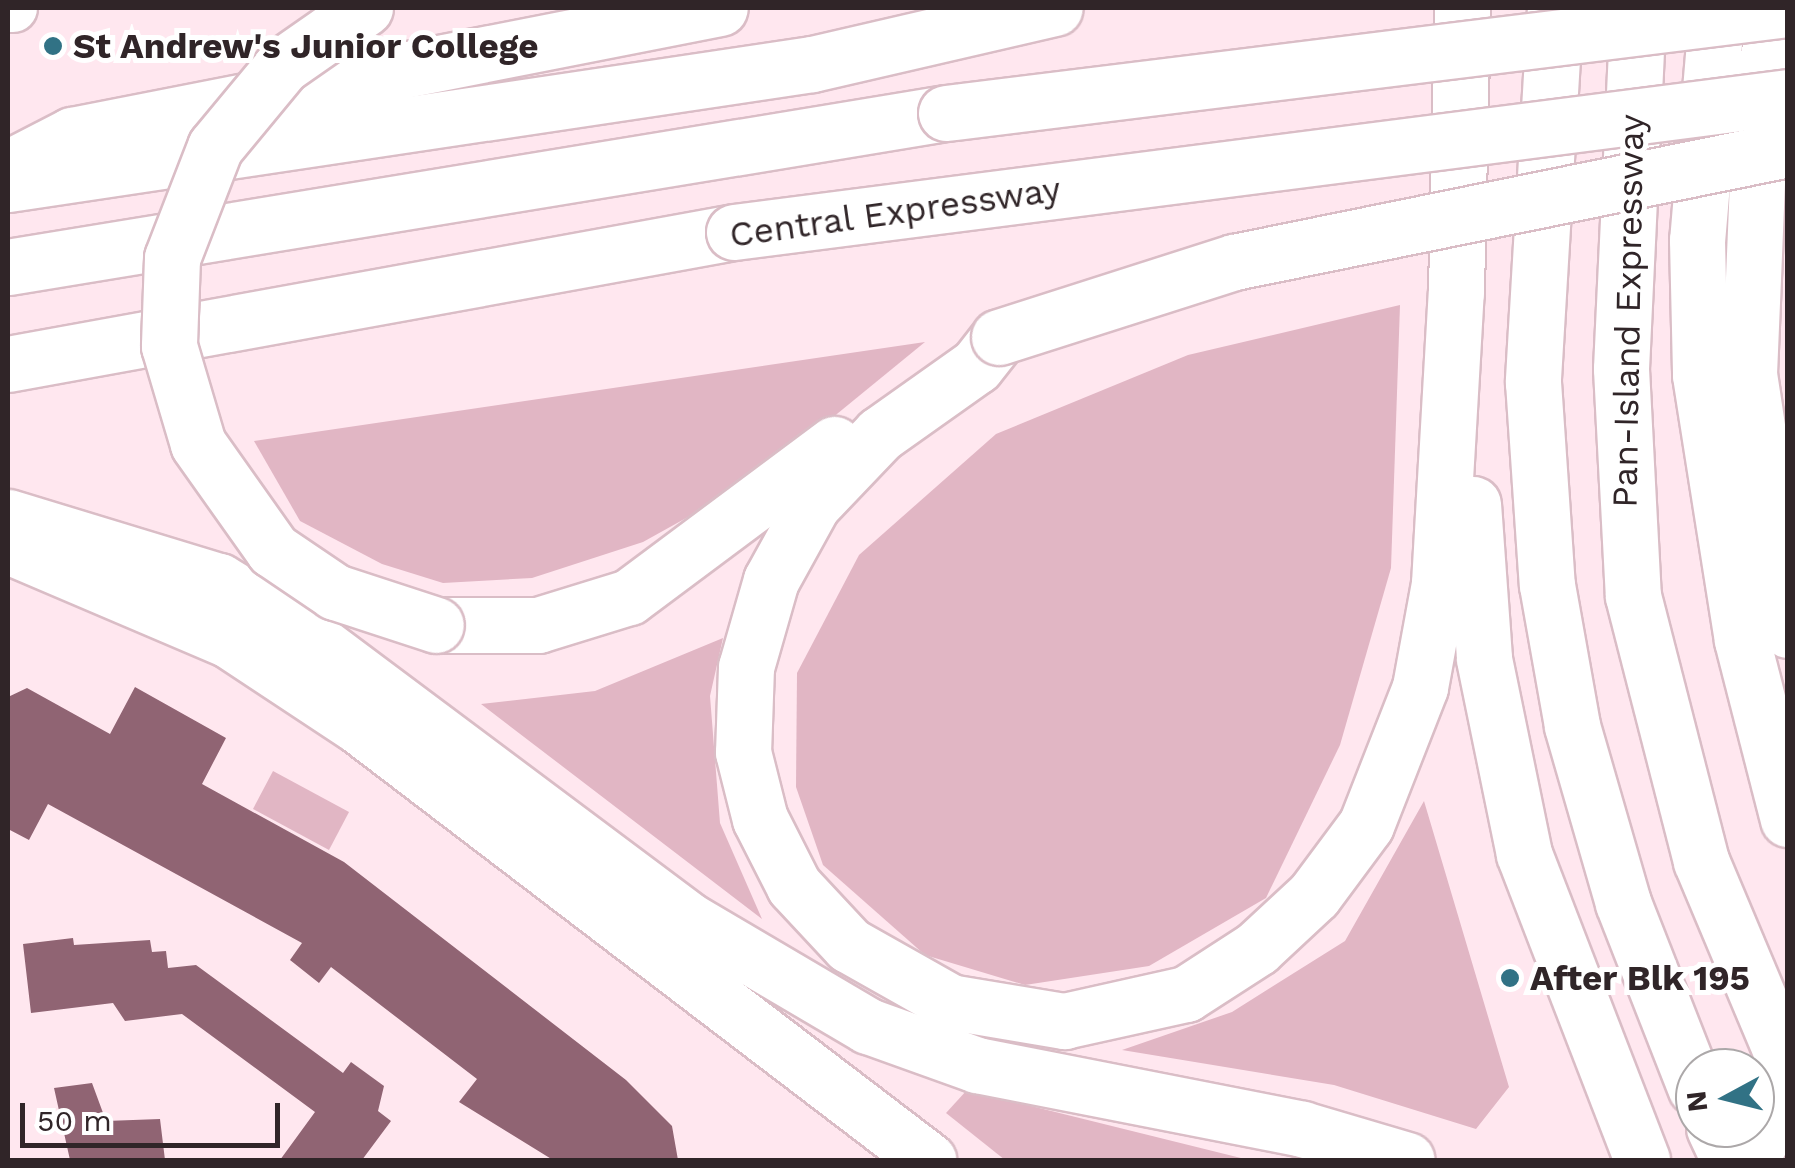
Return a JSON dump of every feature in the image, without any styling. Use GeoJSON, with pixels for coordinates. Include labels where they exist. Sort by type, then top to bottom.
{"type":"FeatureCollection","features":[{"type":"Feature","properties":{"kind":"main road"},"geometry":{"type":"LineString","coordinates":[[364,8],[282,66],[231,122],[192,190],[167,305],[177,388],[230,498],[273,550],[335,592],[436,625],[495,629],[582,616],[679,568],[872,412],[1000,337],[1234,262],[1788,149]]}},
{"type":"Feature","properties":{"kind":"main road"},"geometry":{"type":"LineString","coordinates":[[8,168],[72,135],[720,8]]}},
{"type":"Feature","properties":{"kind":"main road"},"geometry":{"type":"LineString","coordinates":[[8,184],[812,64],[1055,8]]}},
{"type":"Feature","properties":{"kind":"main road"},"geometry":{"type":"LineString","coordinates":[[1000,337],[976,366],[880,434],[814,504],[771,580],[746,667],[744,752],[786,869],[848,945],[909,984],[996,1016],[1118,1013],[1186,994],[1314,896],[1366,824],[1420,687],[1439,584],[1456,292],[1462,8]]}},
{"type":"Feature","properties":{"kind":"main road"},"geometry":{"type":"LineString","coordinates":[[1555,8],[1534,382],[1547,585],[1572,726],[1623,903],[1680,1048]]}},
{"type":"Feature","properties":{"kind":"main road","name":"Pan-Island Expressway"},"geometry":{"type":"LineString","coordinates":[[1638,8],[1620,369],[1634,596],[1701,861],[1788,1068]]}},
{"type":"Feature","properties":{"kind":"main road"},"geometry":{"type":"LineString","coordinates":[[1717,8],[1697,240],[1700,375],[1718,517],[1788,818]]}},
{"type":"Feature","properties":{"kind":"main road"},"geometry":{"type":"LineString","coordinates":[[1770,8],[1776,81]]}},
{"type":"Feature","properties":{"kind":"main road"},"geometry":{"type":"LineString","coordinates":[[8,267],[946,113],[1785,8],[1749,374],[1788,630]]}},
{"type":"Feature","properties":{"kind":"main road","name":"Central Expressway"},"geometry":{"type":"LineString","coordinates":[[8,364],[734,232],[1776,81]]}},
{"type":"Feature","properties":{"kind":"main road"},"geometry":{"type":"LineString","coordinates":[[1456,292],[1484,659],[1520,834],[1581,1018],[1642,1160]]}},
{"type":"Feature","properties":{"kind":"main road"},"geometry":{"type":"LineString","coordinates":[[8,518],[220,581],[306,634],[688,920],[868,1026],[978,1064],[1302,1129],[1407,1160]]}},
{"type":"Feature","properties":{"kind":"main road"},"geometry":{"type":"LineString","coordinates":[[8,548],[229,640],[666,958],[928,1160]]}},
{"type":"Feature","properties":{"kind":"main road"},"geometry":{"type":"LineString","coordinates":[[1750,1160],[1788,1091]]}},
{"type":"Feature","properties":{"kind":"shaded area"},"geometry":{"type":"Polygon","coordinates":[[[1400,305],[1391,568],[1340,745],[1266,898],[1149,966],[1025,985],[925,955],[823,865],[796,787],[797,673],[859,555],[996,434],[1188,355],[1400,305]]]}},
{"type":"Feature","properties":{"kind":"shaded area"},"geometry":{"type":"Polygon","coordinates":[[[925,342],[760,477],[643,542],[532,578],[443,583],[382,564],[300,521],[254,441],[925,342]]]}},
{"type":"Feature","properties":{"kind":"shaded area"},"geometry":{"type":"Polygon","coordinates":[[[723,638],[710,696],[720,823],[762,919],[481,704],[595,691],[723,638]]]}},
{"type":"Feature","properties":{"kind":"shaded area"},"geometry":{"type":"Polygon","coordinates":[[[273,771],[349,812],[329,850],[253,809],[273,771]]]}},
{"type":"Feature","properties":{"kind":"shaded area"},"geometry":{"type":"Polygon","coordinates":[[[1424,801],[1509,1087],[1476,1129],[1334,1085],[1122,1050],[1232,1012],[1345,941],[1424,801]]]}},
{"type":"Feature","properties":{"kind":"shaded area"},"geometry":{"type":"Polygon","coordinates":[[[967,1090],[1249,1160],[1005,1160],[946,1113],[967,1090]]]}},
{"type":"Feature","properties":{"kind":"building"},"geometry":{"type":"Polygon","coordinates":[[[135,687],[226,738],[202,784],[344,862],[626,1080],[672,1126],[678,1160],[553,1160],[459,1102],[477,1079],[331,967],[319,983],[290,960],[302,943],[48,804],[29,840],[8,829],[8,697],[27,688],[110,734],[135,687]]]}},
{"type":"Feature","properties":{"kind":"building"},"geometry":{"type":"Polygon","coordinates":[[[73,938],[74,945],[150,940],[152,952],[166,951],[168,968],[196,965],[343,1073],[351,1062],[384,1086],[378,1111],[391,1121],[362,1160],[280,1160],[315,1112],[182,1014],[125,1021],[113,1003],[31,1013],[23,944],[73,938]]]}},
{"type":"Feature","properties":{"kind":"building"},"geometry":{"type":"Polygon","coordinates":[[[92,1083],[106,1121],[160,1119],[165,1160],[70,1160],[54,1088],[92,1083]]]}},
{"type":"Feature","properties":{"kind":"place","name":"St Andrew's Junior College"},"geometry":{"type":"Point","coordinates":[53,46]}},
{"type":"Feature","properties":{"kind":"place","name":"After Blk 195"},"geometry":{"type":"Point","coordinates":[1510,978]}}]}
